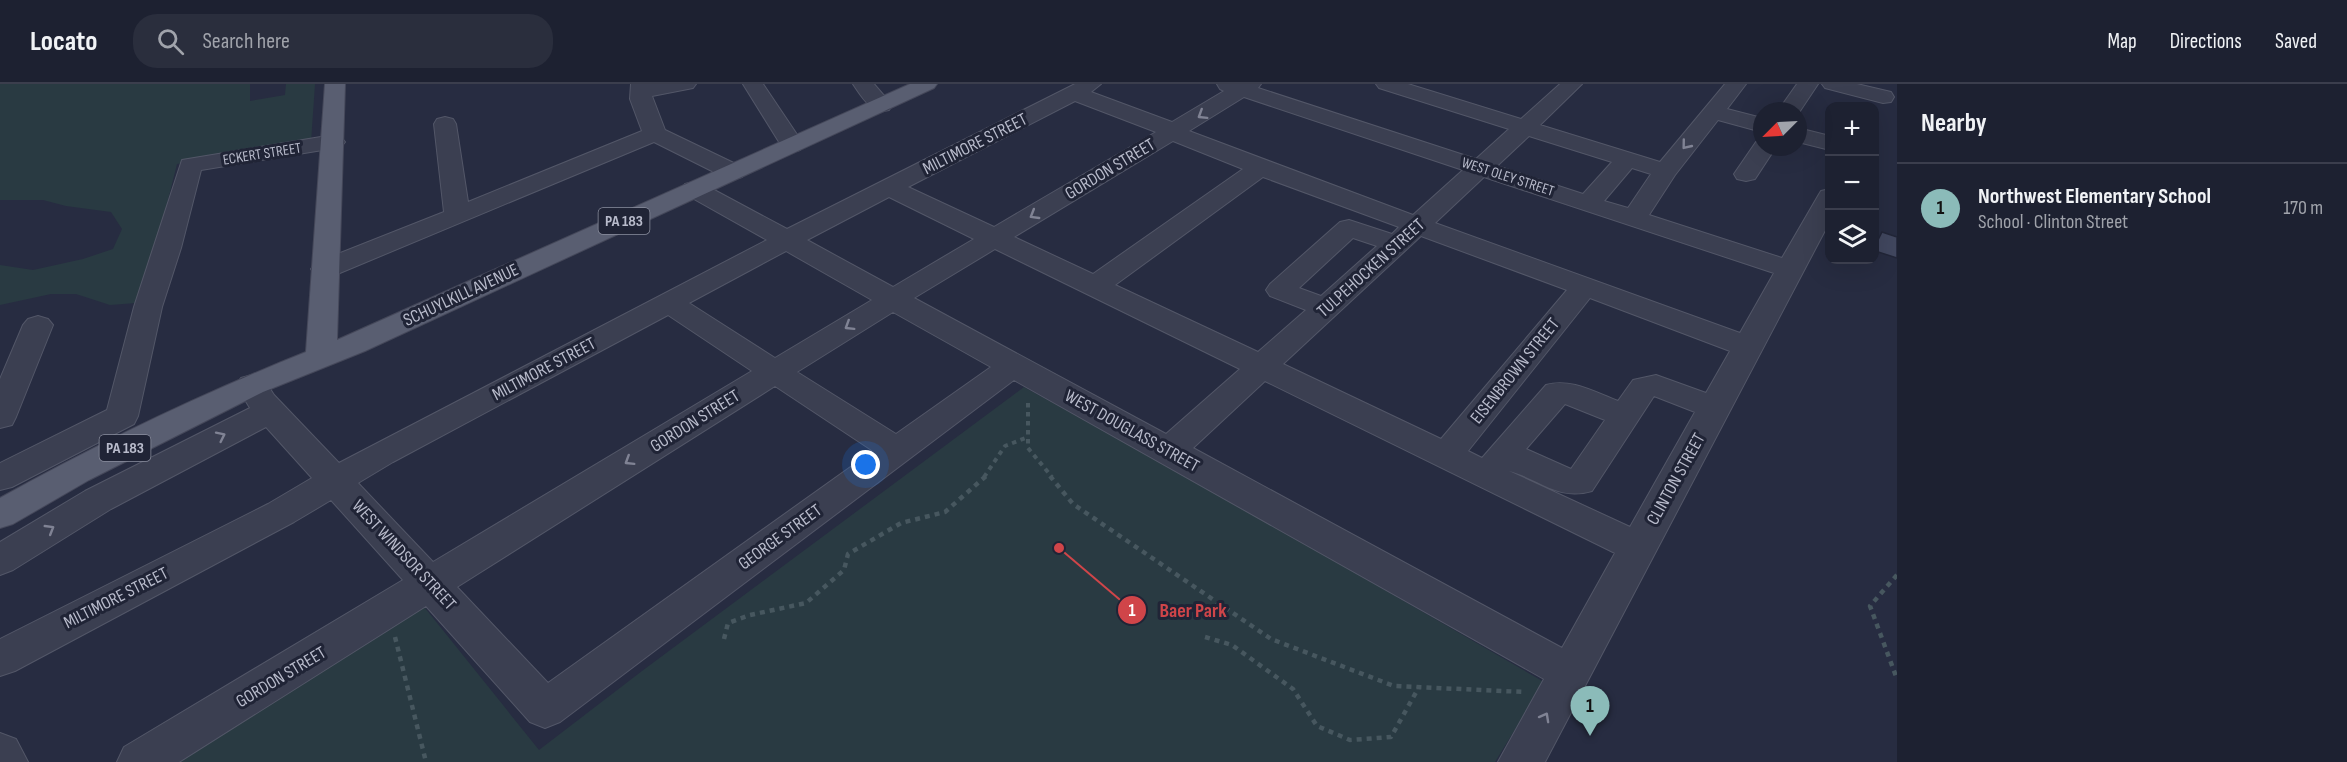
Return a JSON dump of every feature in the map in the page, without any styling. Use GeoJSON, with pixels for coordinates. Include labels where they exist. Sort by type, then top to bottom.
{"type":"FeatureCollection","features":[{"type":"Feature","properties":{"kind":"main road","name":"SCHUYLKILL AVENUE"},"geometry":{"type":"LineString","coordinates":[[0,515],[77,471],[262,400],[321,358],[927,84]]}},
{"type":"Feature","properties":{"kind":"main road"},"geometry":{"type":"LineString","coordinates":[[321,358],[333,142],[331,85]]}},
{"type":"Feature","properties":{"kind":"street"},"geometry":{"type":"LineString","coordinates":[[686,84],[641,88],[641,99],[656,134],[733,172]]}},
{"type":"Feature","properties":{"kind":"street"},"geometry":{"type":"LineString","coordinates":[[753,84],[792,145]]}},
{"type":"Feature","properties":{"kind":"street"},"geometry":{"type":"LineString","coordinates":[[863,84],[881,105]]}},
{"type":"Feature","properties":{"kind":"street","name":"TULPEHOCKEN STREET"},"geometry":{"type":"LineString","coordinates":[[1169,452],[1572,84]]}},
{"type":"Feature","properties":{"kind":"street"},"geometry":{"type":"LineString","coordinates":[[1633,219],[1665,171],[1736,84]]}},
{"type":"Feature","properties":{"kind":"street"},"geometry":{"type":"LineString","coordinates":[[1795,102],[1808,84]]}},
{"type":"Feature","properties":{"kind":"street"},"geometry":{"type":"LineString","coordinates":[[1832,84],[1883,98]]}},
{"type":"Feature","properties":{"kind":"street","name":"GORDON STREET"},"geometry":{"type":"LineString","coordinates":[[140,762],[893,299],[1172,132],[1239,86]]}},
{"type":"Feature","properties":{"kind":"street","name":"WEST OLEY STREET"},"geometry":{"type":"LineString","coordinates":[[1239,86],[1791,270]]}},
{"type":"Feature","properties":{"kind":"street"},"geometry":{"type":"LineString","coordinates":[[1399,86],[1665,171]]}},
{"type":"Feature","properties":{"kind":"street"},"geometry":{"type":"LineString","coordinates":[[1082,89],[1192,142],[1748,347]]}},
{"type":"Feature","properties":{"kind":"street","name":"MILTIMORE STREET"},"geometry":{"type":"LineString","coordinates":[[0,658],[271,518],[381,454],[787,240],[1082,89]]}},
{"type":"Feature","properties":{"kind":"street"},"geometry":{"type":"LineString","coordinates":[[1713,112],[1753,123]]}},
{"type":"Feature","properties":{"kind":"street"},"geometry":{"type":"LineString","coordinates":[[445,124],[457,216]]}},
{"type":"Feature","properties":{"kind":"street"},"geometry":{"type":"LineString","coordinates":[[326,269],[656,134]]}},
{"type":"Feature","properties":{"kind":"street"},"geometry":{"type":"LineString","coordinates":[[1807,137],[1825,142]]}},
{"type":"Feature","properties":{"kind":"street","name":"ECKERT STREET"},"geometry":{"type":"LineString","coordinates":[[0,478],[122,416],[148,307],[168,248],[190,165],[333,142]]}},
{"type":"Feature","properties":{"kind":"street"},"geometry":{"type":"LineString","coordinates":[[1746,174],[1758,156]]}},
{"type":"Feature","properties":{"kind":"street"},"geometry":{"type":"LineString","coordinates":[[823,222],[799,210],[903,157],[928,168]]}},
{"type":"Feature","properties":{"kind":"street"},"geometry":{"type":"LineString","coordinates":[[1588,204],[1627,159]]}},
{"type":"Feature","properties":{"kind":"street"},"geometry":{"type":"LineString","coordinates":[[1093,287],[1261,168]]}},
{"type":"Feature","properties":{"kind":"street"},"geometry":{"type":"LineString","coordinates":[[890,188],[1446,456],[1496,464],[1563,481],[1580,482],[1644,387],[1656,386],[1715,408]]}},
{"type":"Feature","properties":{"kind":"street","name":"WEST DOUGLASS STREET"},"geometry":{"type":"LineString","coordinates":[[694,189],[1169,452],[1564,683]]}},
{"type":"Feature","properties":{"kind":"street","name":"CLINTON STREET"},"geometry":{"type":"LineString","coordinates":[[1521,762],[1825,205]]}},
{"type":"Feature","properties":{"kind":"street"},"geometry":{"type":"LineString","coordinates":[[1326,308],[1280,290],[1349,228],[1397,244]]}},
{"type":"Feature","properties":{"kind":"street","name":"EISENBROWN STREET"},"geometry":{"type":"LineString","coordinates":[[1446,456],[1584,287]]}},
{"type":"Feature","properties":{"kind":"street"},"geometry":{"type":"LineString","coordinates":[[669,303],[897,452]]}},
{"type":"Feature","properties":{"kind":"street"},"geometry":{"type":"LineString","coordinates":[[0,417],[38,325]]}},
{"type":"Feature","properties":{"kind":"street"},"geometry":{"type":"LineString","coordinates":[[1518,367],[1556,383],[1561,390],[1625,416]]}},
{"type":"Feature","properties":{"kind":"street","name":"GEORGE STREET"},"geometry":{"type":"LineString","coordinates":[[545,709],[897,452],[1022,369]]}},
{"type":"Feature","properties":{"kind":"street"},"geometry":{"type":"LineString","coordinates":[[1496,464],[1561,390]]}},
{"type":"Feature","properties":{"kind":"street","name":"WEST WINDSOR STREET"},"geometry":{"type":"LineString","coordinates":[[262,400],[545,709]]}},
{"type":"Feature","properties":{"kind":"street","name":"SCHUYLKILL AVENUE"},"geometry":{"type":"LineString","coordinates":[[0,560],[262,400]]}},
{"type":"Feature","properties":{"kind":"street"},"geometry":{"type":"LineString","coordinates":[[1496,464],[1639,548]]}},
{"type":"Feature","properties":{"kind":"street"},"geometry":{"type":"LineString","coordinates":[[0,753],[5,762]]}},
{"type":"Feature","properties":{"kind":"path"},"geometry":{"type":"LineString","coordinates":[[1022,369],[1028,448],[1073,504],[1271,639],[1394,686],[1564,683]]}},
{"type":"Feature","properties":{"kind":"path"},"geometry":{"type":"LineString","coordinates":[[724,639],[728,623],[750,615],[806,603],[844,570],[848,554],[901,523],[945,512],[988,474],[1005,446],[1028,437]]}},
{"type":"Feature","properties":{"kind":"path"},"geometry":{"type":"LineString","coordinates":[[1897,575],[1870,606],[1897,679]]}},
{"type":"Feature","properties":{"kind":"path"},"geometry":{"type":"LineString","coordinates":[[388,611],[426,762]]}},
{"type":"Feature","properties":{"kind":"path"},"geometry":{"type":"LineString","coordinates":[[1205,637],[1232,645],[1241,651],[1293,689],[1317,726],[1350,740],[1391,737],[1419,687]]}},
{"type":"Feature","properties":{"kind":"shaded area"},"geometry":{"type":"Polygon","coordinates":[[[0,84],[250,84],[250,101],[285,95],[286,84],[315,84],[311,142],[177,164],[157,244],[136,303],[110,305],[76,294],[51,294],[0,305],[0,265],[33,270],[83,259],[113,249],[122,229],[111,212],[66,206],[43,200],[0,200],[0,84]]]}},
{"type":"Feature","properties":{"kind":"shaded area"},"geometry":{"type":"Polygon","coordinates":[[[1024,387],[1215,492],[1544,682],[1495,762],[166,762],[421,603],[539,750],[1024,387]]]}},
{"type":"Feature","properties":{"kind":"building"},"geometry":{"type":"Polygon","coordinates":[[[1882,232],[1897,237],[1897,258],[1879,252],[1879,238],[1882,232]]]}},
{"type":"Feature","properties":{"kind":"place","name":"Baer Park"},"geometry":{"type":"Point","coordinates":[1059,548]}},
{"type":"Feature","properties":{"kind":"place","name":"Northwest Elementary School"},"geometry":{"type":"Point","coordinates":[1590,736]}}]}
